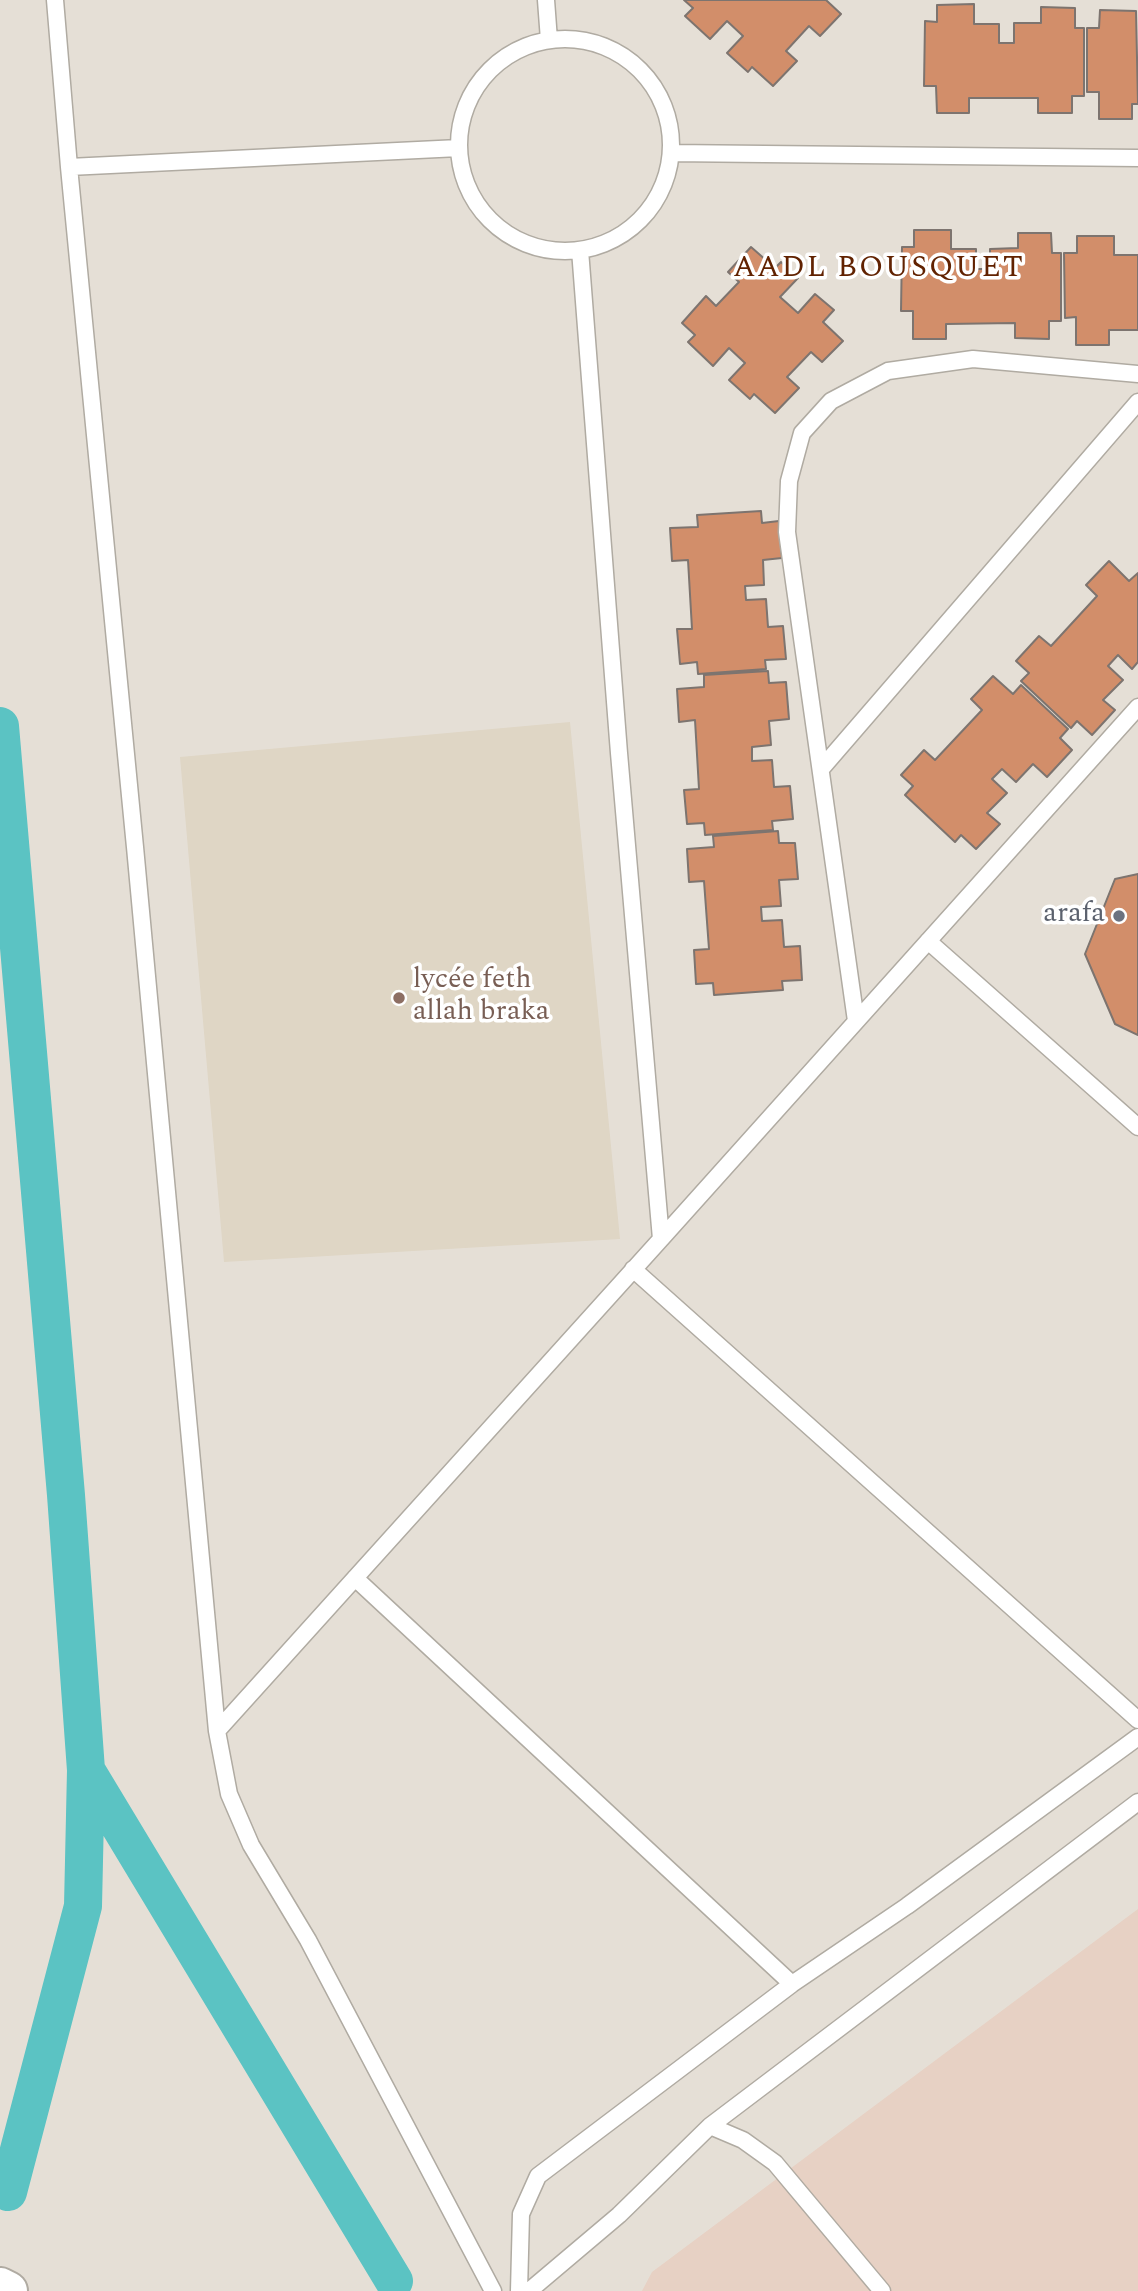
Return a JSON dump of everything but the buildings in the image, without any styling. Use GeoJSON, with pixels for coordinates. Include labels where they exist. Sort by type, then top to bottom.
{"type":"FeatureCollection","features":[{"type":"Feature","properties":{"kind":"highway"},"geometry":{"type":"LineString","coordinates":[[0,2287],[8,2291]]}},
{"type":"Feature","properties":{"kind":"lane"},"geometry":{"type":"LineString","coordinates":[[55,0],[217,1731],[229,1794],[251,1845],[308,1940],[492,2291]]}},
{"type":"Feature","properties":{"kind":"lane"},"geometry":{"type":"LineString","coordinates":[[547,0],[549,40]]}},
{"type":"Feature","properties":{"kind":"lane"},"geometry":{"type":"LineString","coordinates":[[573,39],[597,44],[619,53],[638,67],[653,86],[664,107],[670,130],[671,153],[667,177],[657,198],[643,217],[625,233],[603,244],[580,250],[557,251],[533,246],[511,237],[492,222],[477,204],[465,183],[459,160],[463,113],[472,91],[487,72],[505,57],[526,46],[549,40],[573,39]]}},
{"type":"Feature","properties":{"kind":"lane"},"geometry":{"type":"LineString","coordinates":[[69,167],[459,148]]}},
{"type":"Feature","properties":{"kind":"lane"},"geometry":{"type":"LineString","coordinates":[[671,153],[1138,158]]}},
{"type":"Feature","properties":{"kind":"lane"},"geometry":{"type":"LineString","coordinates":[[580,250],[619,753],[661,1239]]}},
{"type":"Feature","properties":{"kind":"lane"},"geometry":{"type":"LineString","coordinates":[[856,1021],[787,532],[789,481],[802,433],[831,401],[888,371],[973,359],[1138,374]]}},
{"type":"Feature","properties":{"kind":"lane"},"geometry":{"type":"LineString","coordinates":[[821,769],[1138,402]]}},
{"type":"Feature","properties":{"kind":"lane"},"geometry":{"type":"LineString","coordinates":[[217,1731],[1138,707]]}},
{"type":"Feature","properties":{"kind":"lane"},"geometry":{"type":"LineString","coordinates":[[928,941],[1138,1127]]}},
{"type":"Feature","properties":{"kind":"lane"},"geometry":{"type":"LineString","coordinates":[[633,1269],[1138,1720]]}},
{"type":"Feature","properties":{"kind":"lane"},"geometry":{"type":"LineString","coordinates":[[355,1578],[792,1984]]}},
{"type":"Feature","properties":{"kind":"lane"},"geometry":{"type":"LineString","coordinates":[[519,2291],[521,2214],[538,2176],[792,1984],[907,1906],[1138,1737]]}},
{"type":"Feature","properties":{"kind":"lane"},"geometry":{"type":"LineString","coordinates":[[529,2291],[619,2215],[710,2126],[1138,1802]]}},
{"type":"Feature","properties":{"kind":"lane"},"geometry":{"type":"LineString","coordinates":[[710,2126],[743,2140],[775,2163],[882,2291]]}},
{"type":"Feature","properties":{"kind":"shaded area","name":"lycée feth allah braka"},"geometry":{"type":"Polygon","coordinates":[[[570,722],[620,1239],[224,1262],[180,757],[570,722]]]}},
{"type":"Feature","properties":{"kind":"shaded area"},"geometry":{"type":"Polygon","coordinates":[[[1138,1909],[1138,2291],[642,2291],[652,2272],[1138,1909]]]}},
{"type":"Feature","properties":{"kind":"waterway"},"geometry":{"type":"LineString","coordinates":[[0,726],[66,1495],[86,1770],[83,1906],[8,2192]]}},
{"type":"Feature","properties":{"kind":"waterway"},"geometry":{"type":"LineString","coordinates":[[86,1770],[394,2281]]}},
{"type":"Feature","properties":{"kind":"place","name":"arafa"},"geometry":{"type":"Point","coordinates":[1119,916]}},
{"type":"Feature","properties":{"kind":"place","name":"lycée feth allah braka"},"geometry":{"type":"Point","coordinates":[399,998]}},
{"type":"Feature","properties":{"kind":"district","name":"AADL BOUSQUET"},"geometry":{"type":"Point","coordinates":[879,270]}}]}
